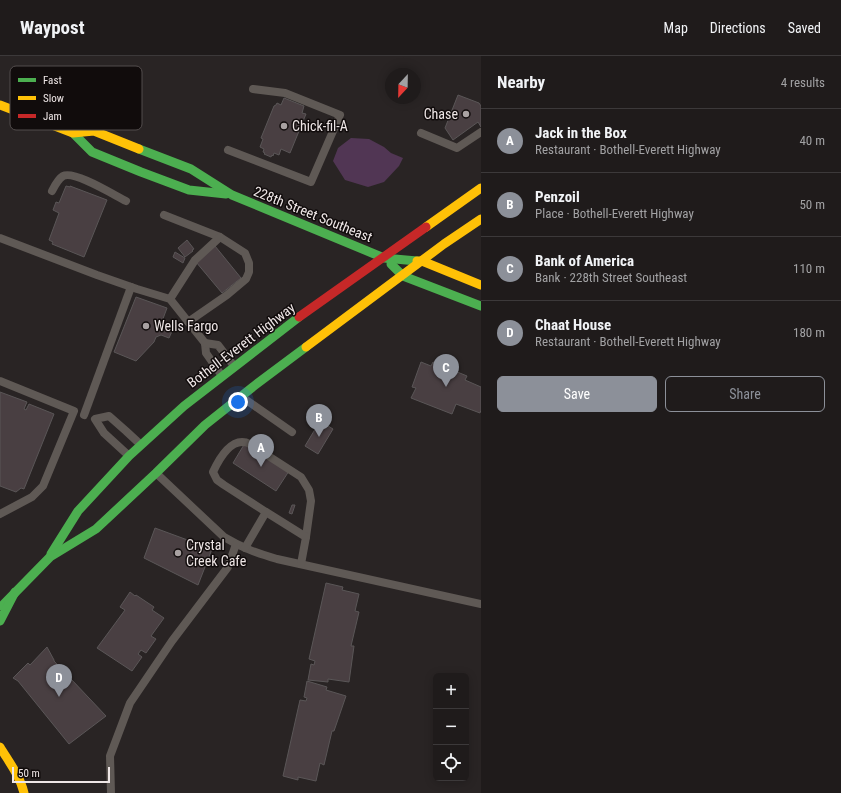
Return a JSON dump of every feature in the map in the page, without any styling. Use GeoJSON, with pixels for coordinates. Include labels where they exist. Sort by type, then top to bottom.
{"type":"FeatureCollection","features":[{"type":"Feature","properties":{"kind":"main road","name":"228th Street Southeast"},"geometry":{"type":"LineString","coordinates":[[0,104],[10,108]]}},
{"type":"Feature","properties":{"kind":"main road","name":"228th Street Southeast"},"geometry":{"type":"LineString","coordinates":[[65,130],[73,133],[92,152],[138,171],[189,190],[232,195]]}},
{"type":"Feature","properties":{"kind":"main road","name":"228th Street Southeast"},"geometry":{"type":"LineString","coordinates":[[73,133],[94,131],[191,169],[232,195],[384,258],[422,261],[481,285]]}},
{"type":"Feature","properties":{"kind":"main road"},"geometry":{"type":"LineString","coordinates":[[73,133],[115,153],[131,157],[141,156],[146,152]]}},
{"type":"Feature","properties":{"kind":"main road"},"geometry":{"type":"LineString","coordinates":[[138,171],[154,168],[158,169]]}},
{"type":"Feature","properties":{"kind":"main road"},"geometry":{"type":"LineString","coordinates":[[193,182],[232,195]]}},
{"type":"Feature","properties":{"kind":"main road","name":"Bothell-Everett Highway"},"geometry":{"type":"LineString","coordinates":[[0,608],[50,557],[78,511],[140,445],[184,406],[299,317],[481,188]]}},
{"type":"Feature","properties":{"kind":"main road","name":"Bothell-Everett Highway"},"geometry":{"type":"LineString","coordinates":[[50,557],[96,529],[205,425],[444,244],[481,220]]}},
{"type":"Feature","properties":{"kind":"main road","name":"228th Street Southeast"},"geometry":{"type":"LineString","coordinates":[[384,258],[403,276],[481,306]]}},
{"type":"Feature","properties":{"kind":"main road"},"geometry":{"type":"LineString","coordinates":[[139,460],[140,445]]}},
{"type":"Feature","properties":{"kind":"main road"},"geometry":{"type":"LineString","coordinates":[[50,557],[77,530]]}},
{"type":"Feature","properties":{"kind":"main road"},"geometry":{"type":"LineString","coordinates":[[0,602],[15,592]]}},
{"type":"Feature","properties":{"kind":"main road"},"geometry":{"type":"LineString","coordinates":[[0,621],[15,592]]}},
{"type":"Feature","properties":{"kind":"main road"},"geometry":{"type":"LineString","coordinates":[[0,747],[18,777],[24,793]]}},
{"type":"Feature","properties":{"kind":"lane"},"geometry":{"type":"LineString","coordinates":[[228,150],[311,182],[340,115],[285,93],[253,89]]}},
{"type":"Feature","properties":{"kind":"lane"},"geometry":{"type":"LineString","coordinates":[[421,133],[457,148],[481,132]]}},
{"type":"Feature","properties":{"kind":"lane"},"geometry":{"type":"LineString","coordinates":[[52,191],[59,179],[64,175],[70,175],[86,180],[126,201]]}},
{"type":"Feature","properties":{"kind":"lane"},"geometry":{"type":"LineString","coordinates":[[164,215],[220,237],[245,253],[249,263],[249,272],[246,279],[227,295],[188,322]]}},
{"type":"Feature","properties":{"kind":"lane"},"geometry":{"type":"LineString","coordinates":[[170,299],[195,260],[220,237]]}},
{"type":"Feature","properties":{"kind":"lane"},"geometry":{"type":"LineString","coordinates":[[0,238],[89,272],[170,299],[206,343],[218,345],[234,366]]}},
{"type":"Feature","properties":{"kind":"lane"},"geometry":{"type":"LineString","coordinates":[[84,415],[131,287]]}},
{"type":"Feature","properties":{"kind":"lane"},"geometry":{"type":"LineString","coordinates":[[206,343],[206,353],[222,376]]}},
{"type":"Feature","properties":{"kind":"lane"},"geometry":{"type":"LineString","coordinates":[[0,382],[95,419],[109,416],[140,445]]}},
{"type":"Feature","properties":{"kind":"lane"},"geometry":{"type":"LineString","coordinates":[[241,397],[292,432]]}},
{"type":"Feature","properties":{"kind":"lane"},"geometry":{"type":"LineString","coordinates":[[0,514],[32,497],[43,486],[74,411]]}},
{"type":"Feature","properties":{"kind":"lane"},"geometry":{"type":"LineString","coordinates":[[95,419],[104,433],[129,456]]}},
{"type":"Feature","properties":{"kind":"lane"},"geometry":{"type":"LineString","coordinates":[[301,564],[306,537],[311,501],[309,490],[301,476],[249,443],[239,442],[228,447],[213,472],[217,480],[306,537]]}},
{"type":"Feature","properties":{"kind":"lane"},"geometry":{"type":"LineString","coordinates":[[156,473],[224,537],[252,552],[277,559],[481,604]]}},
{"type":"Feature","properties":{"kind":"lane"},"geometry":{"type":"LineString","coordinates":[[245,548],[266,512]]}},
{"type":"Feature","properties":{"kind":"lane"},"geometry":{"type":"LineString","coordinates":[[111,793],[110,756],[130,703],[172,641],[228,567],[236,544]]}},
{"type":"Feature","properties":{"kind":"shaded area"},"geometry":{"type":"Polygon","coordinates":[[[351,138],[369,139],[384,147],[391,153],[403,158],[399,166],[384,182],[368,187],[345,180],[333,161],[338,148],[351,138]]]}},
{"type":"Feature","properties":{"kind":"building","name":"Chase"},"geometry":{"type":"Polygon","coordinates":[[[458,95],[479,103],[481,106],[481,127],[478,122],[453,140],[445,128],[458,95]]]}},
{"type":"Feature","properties":{"kind":"building","name":"Chick-fil-A"},"geometry":{"type":"Polygon","coordinates":[[[284,98],[304,106],[302,113],[306,114],[290,153],[281,149],[279,155],[274,153],[271,157],[264,154],[264,149],[260,147],[263,139],[261,138],[274,106],[277,103],[281,105],[284,98]]]}},
{"type":"Feature","properties":{"kind":"building"},"geometry":{"type":"Polygon","coordinates":[[[66,186],[70,186],[107,200],[84,257],[52,244],[53,242],[49,240],[59,213],[53,210],[56,202],[59,203],[66,186]]]}},
{"type":"Feature","properties":{"kind":"building"},"geometry":{"type":"Polygon","coordinates":[[[187,240],[194,249],[185,257],[178,248],[187,240]]]}},
{"type":"Feature","properties":{"kind":"building"},"geometry":{"type":"Polygon","coordinates":[[[215,246],[241,278],[222,293],[196,262],[215,246]]]}},
{"type":"Feature","properties":{"kind":"building"},"geometry":{"type":"Polygon","coordinates":[[[175,252],[185,258],[183,263],[173,257],[175,252]]]}},
{"type":"Feature","properties":{"kind":"building","name":"Wells Fargo"},"geometry":{"type":"Polygon","coordinates":[[[136,297],[167,308],[161,324],[173,329],[169,338],[161,335],[156,337],[154,342],[136,361],[114,352],[136,297]]]}},
{"type":"Feature","properties":{"kind":"building"},"geometry":{"type":"Polygon","coordinates":[[[421,362],[431,366],[433,362],[467,376],[465,380],[481,387],[480,413],[456,404],[452,414],[411,398],[416,388],[412,387],[421,362]]]}},
{"type":"Feature","properties":{"kind":"building"},"geometry":{"type":"Polygon","coordinates":[[[0,392],[27,402],[24,409],[26,410],[29,404],[54,414],[24,489],[21,488],[16,492],[0,486],[0,392]]]}},
{"type":"Feature","properties":{"kind":"building"},"geometry":{"type":"Polygon","coordinates":[[[320,421],[333,429],[318,454],[305,446],[320,421]]]}},
{"type":"Feature","properties":{"kind":"building"},"geometry":{"type":"Polygon","coordinates":[[[245,443],[264,452],[289,471],[276,491],[233,463],[245,443]]]}},
{"type":"Feature","properties":{"kind":"building"},"geometry":{"type":"Polygon","coordinates":[[[292,505],[295,505],[292,514],[289,513],[292,505]]]}},
{"type":"Feature","properties":{"kind":"building","name":"Crystal Creek Cafe"},"geometry":{"type":"Polygon","coordinates":[[[155,528],[212,549],[198,585],[144,558],[155,528]]]}},
{"type":"Feature","properties":{"kind":"building"},"geometry":{"type":"Polygon","coordinates":[[[326,583],[343,587],[342,590],[359,594],[355,611],[359,612],[351,646],[354,646],[349,682],[328,679],[328,682],[308,680],[311,664],[314,665],[315,661],[309,659],[326,583]]]}},
{"type":"Feature","properties":{"kind":"building"},"geometry":{"type":"Polygon","coordinates":[[[130,592],[154,607],[152,610],[164,618],[151,636],[156,639],[146,653],[141,650],[138,654],[142,657],[132,671],[97,648],[125,610],[120,607],[130,592]]]}},
{"type":"Feature","properties":{"kind":"building"},"geometry":{"type":"Polygon","coordinates":[[[47,647],[54,661],[106,716],[69,744],[18,681],[13,678],[28,663],[30,665],[47,647]]]}},
{"type":"Feature","properties":{"kind":"building"},"geometry":{"type":"Polygon","coordinates":[[[307,681],[327,687],[326,690],[346,696],[334,731],[332,731],[324,765],[320,763],[316,781],[298,777],[298,780],[283,776],[300,700],[306,701],[307,698],[304,697],[307,681]]]}},
{"type":"Feature","properties":{"kind":"traffic: fast"},"geometry":{"type":"LineString","coordinates":[[73,133],[92,152],[141,172],[189,190],[226,194]]}},
{"type":"Feature","properties":{"kind":"traffic: fast"},"geometry":{"type":"LineString","coordinates":[[139,149],[191,169],[232,195],[384,258],[417,261]]}},
{"type":"Feature","properties":{"kind":"traffic: fast"},"geometry":{"type":"LineString","coordinates":[[391,264],[403,276],[481,306]]}},
{"type":"Feature","properties":{"kind":"traffic: fast"},"geometry":{"type":"LineString","coordinates":[[51,554],[78,511],[129,456],[184,406],[299,317]]}},
{"type":"Feature","properties":{"kind":"traffic: fast"},"geometry":{"type":"LineString","coordinates":[[2,606],[50,557],[96,529],[205,425],[306,347]]}},
{"type":"Feature","properties":{"kind":"traffic: fast"},"geometry":{"type":"LineString","coordinates":[[0,621],[15,592]]}},
{"type":"Feature","properties":{"kind":"traffic: slow"},"geometry":{"type":"LineString","coordinates":[[0,105],[10,109]]}},
{"type":"Feature","properties":{"kind":"traffic: slow"},"geometry":{"type":"LineString","coordinates":[[65,130],[73,133],[94,131],[139,149]]}},
{"type":"Feature","properties":{"kind":"traffic: slow"},"geometry":{"type":"LineString","coordinates":[[426,227],[481,188]]}},
{"type":"Feature","properties":{"kind":"traffic: slow"},"geometry":{"type":"LineString","coordinates":[[306,347],[444,244],[481,219]]}},
{"type":"Feature","properties":{"kind":"traffic: slow"},"geometry":{"type":"LineString","coordinates":[[417,261],[422,261],[481,285]]}},
{"type":"Feature","properties":{"kind":"traffic: slow"},"geometry":{"type":"LineString","coordinates":[[0,747],[17,775],[24,793]]}},
{"type":"Feature","properties":{"kind":"traffic: jam"},"geometry":{"type":"LineString","coordinates":[[299,317],[426,227]]}},
{"type":"Feature","properties":{"kind":"place","name":"Chase"},"geometry":{"type":"Point","coordinates":[466,114]}},
{"type":"Feature","properties":{"kind":"place","name":"Chick-fil-A"},"geometry":{"type":"Point","coordinates":[284,126]}},
{"type":"Feature","properties":{"kind":"place","name":"Wells Fargo"},"geometry":{"type":"Point","coordinates":[146,326]}},
{"type":"Feature","properties":{"kind":"place","name":"Bank of America"},"geometry":{"type":"Point","coordinates":[446,387]}},
{"type":"Feature","properties":{"kind":"place","name":"Penzoil"},"geometry":{"type":"Point","coordinates":[319,437]}},
{"type":"Feature","properties":{"kind":"place","name":"Jack in the Box"},"geometry":{"type":"Point","coordinates":[261,467]}},
{"type":"Feature","properties":{"kind":"place","name":"Crystal Creek Cafe"},"geometry":{"type":"Point","coordinates":[178,553]}},
{"type":"Feature","properties":{"kind":"place","name":"Chaat House"},"geometry":{"type":"Point","coordinates":[59,697]}}]}
